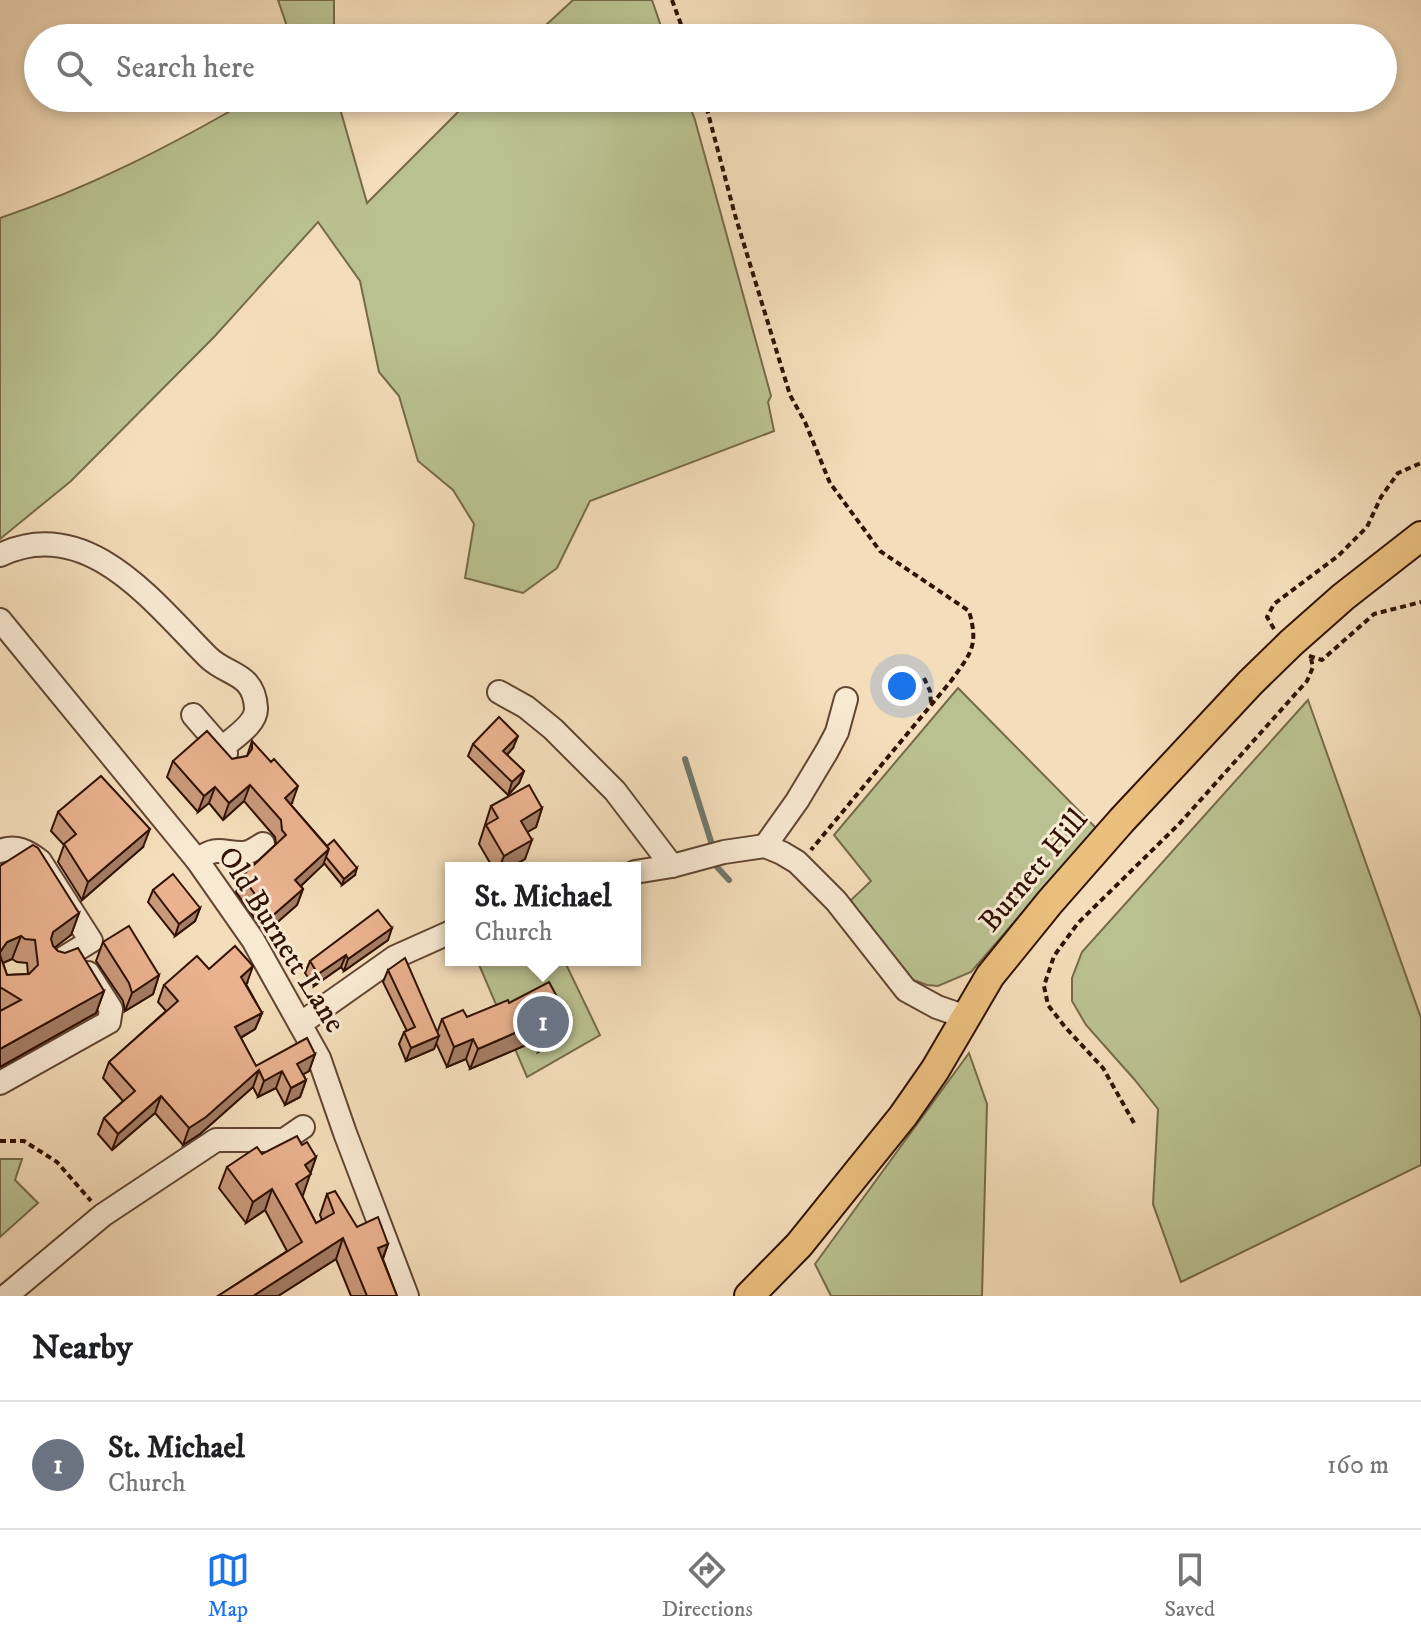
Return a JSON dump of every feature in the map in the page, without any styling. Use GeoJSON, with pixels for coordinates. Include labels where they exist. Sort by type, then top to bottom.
{"type":"FeatureCollection","features":[{"type":"Feature","properties":{"kind":"main road","name":"Burnett Hill"},"geometry":{"type":"LineString","coordinates":[[749,1296],[799,1245],[903,1116],[935,1070],[990,976],[1050,902],[1250,683],[1300,650],[1343,597],[1421,536]]}},
{"type":"Feature","properties":{"kind":"street"},"geometry":{"type":"LineString","coordinates":[[0,555],[33,545],[66,546],[104,561],[142,589],[212,661],[241,676],[252,689],[257,710],[228,755],[193,715]]}},
{"type":"Feature","properties":{"kind":"street","name":"Old Burnett Lane"},"geometry":{"type":"LineString","coordinates":[[0,620],[197,860],[253,940],[319,1058],[407,1296]]}},
{"type":"Feature","properties":{"kind":"street"},"geometry":{"type":"LineString","coordinates":[[499,692],[526,707],[553,729],[615,791],[672,866]]}},
{"type":"Feature","properties":{"kind":"street"},"geometry":{"type":"LineString","coordinates":[[765,846],[827,751],[837,732],[846,699]]}},
{"type":"Feature","properties":{"kind":"street"},"geometry":{"type":"LineString","coordinates":[[197,860],[220,850],[245,853],[263,844]]}},
{"type":"Feature","properties":{"kind":"street"},"geometry":{"type":"LineString","coordinates":[[641,871],[765,846],[797,862],[836,901],[906,990],[937,1007],[966,1017]]}},
{"type":"Feature","properties":{"kind":"street"},"geometry":{"type":"LineString","coordinates":[[0,851],[17,848],[40,861],[91,941],[66,957],[111,1009],[109,1022],[0,1083]]}},
{"type":"Feature","properties":{"kind":"street"},"geometry":{"type":"LineString","coordinates":[[300,1024],[395,957],[445,935]]}},
{"type":"Feature","properties":{"kind":"street"},"geometry":{"type":"LineString","coordinates":[[6,1296],[103,1215],[216,1140],[284,1140],[303,1127]]}},
{"type":"Feature","properties":{"kind":"path"},"geometry":{"type":"LineString","coordinates":[[672,0],[681,24]]}},
{"type":"Feature","properties":{"kind":"path"},"geometry":{"type":"LineString","coordinates":[[708,112],[735,215],[790,395],[805,422],[830,483],[880,551],[969,611],[974,628],[973,647],[968,658],[797,862]]}},
{"type":"Feature","properties":{"kind":"path"},"geometry":{"type":"LineString","coordinates":[[1421,463],[1398,473],[1381,497],[1367,527],[1338,556],[1274,604],[1267,617],[1284,640],[1322,660],[1374,614],[1421,602]]}},
{"type":"Feature","properties":{"kind":"path"},"geometry":{"type":"LineString","coordinates":[[1134,1123],[1103,1068],[1048,1005],[1044,986],[1054,956],[1078,923],[1180,823],[1307,681],[1313,667],[1300,650]]}},
{"type":"Feature","properties":{"kind":"path"},"geometry":{"type":"LineString","coordinates":[[924,678],[930,691],[931,705]]}},
{"type":"Feature","properties":{"kind":"path"},"geometry":{"type":"LineString","coordinates":[[0,1141],[24,1141],[57,1162],[103,1215]]}},
{"type":"Feature","properties":{"kind":"green space"},"geometry":{"type":"Polygon","coordinates":[[[278,0],[334,0],[334,24],[286,24],[278,0]]]}},
{"type":"Feature","properties":{"kind":"green space"},"geometry":{"type":"Polygon","coordinates":[[[573,0],[652,0],[660,24],[547,24],[573,0]]]}},
{"type":"Feature","properties":{"kind":"green space"},"geometry":{"type":"Polygon","coordinates":[[[228,112],[341,112],[367,203],[458,112],[692,112],[771,396],[768,402],[774,431],[590,501],[557,568],[523,593],[465,578],[474,524],[453,490],[418,461],[399,396],[379,372],[360,281],[318,222],[215,336],[71,481],[0,539],[0,218],[66,193],[228,112]]]}},
{"type":"Feature","properties":{"kind":"green space"},"geometry":{"type":"Polygon","coordinates":[[[958,688],[1096,828],[971,972],[938,986],[911,979],[849,902],[871,881],[834,835],[958,688]]]}},
{"type":"Feature","properties":{"kind":"green space"},"geometry":{"type":"Polygon","coordinates":[[[1308,700],[1421,1018],[1421,1165],[1181,1282],[1153,1204],[1158,1109],[1086,1025],[1072,1001],[1072,978],[1082,952],[1308,700]]]}},
{"type":"Feature","properties":{"kind":"green space"},"geometry":{"type":"Polygon","coordinates":[[[480,966],[567,966],[600,1035],[527,1077],[480,966]]]}},
{"type":"Feature","properties":{"kind":"green space"},"geometry":{"type":"Polygon","coordinates":[[[969,1053],[987,1104],[982,1296],[831,1296],[815,1264],[969,1053]]]}},
{"type":"Feature","properties":{"kind":"green space"},"geometry":{"type":"Polygon","coordinates":[[[0,1159],[22,1159],[15,1180],[38,1203],[0,1237],[0,1159]]]}},
{"type":"Feature","properties":{"kind":"building"},"geometry":{"type":"Polygon","coordinates":[[[499,717],[518,736],[503,751],[524,771],[512,782],[473,744],[499,717]]]}},
{"type":"Feature","properties":{"kind":"building"},"geometry":{"type":"Polygon","coordinates":[[[207,731],[232,759],[247,756],[252,749],[252,741],[271,762],[274,759],[298,786],[285,798],[329,849],[295,880],[303,889],[271,917],[242,876],[286,835],[281,820],[250,785],[229,803],[215,787],[204,796],[173,761],[207,731]]]}},
{"type":"Feature","properties":{"kind":"building"},"geometry":{"type":"Polygon","coordinates":[[[101,776],[150,829],[88,882],[64,844],[76,834],[58,812],[101,776]]]}},
{"type":"Feature","properties":{"kind":"building"},"geometry":{"type":"Polygon","coordinates":[[[529,785],[542,808],[521,821],[532,840],[504,856],[486,825],[498,818],[491,806],[529,785]]]}},
{"type":"Feature","properties":{"kind":"building"},"geometry":{"type":"Polygon","coordinates":[[[334,840],[357,868],[344,879],[326,857],[327,846],[334,840]]]}},
{"type":"Feature","properties":{"kind":"building"},"geometry":{"type":"Polygon","coordinates":[[[33,845],[38,848],[79,913],[53,932],[53,946],[65,953],[78,948],[104,991],[0,1049],[0,1011],[21,1000],[0,987],[0,955],[7,975],[29,974],[38,965],[35,940],[21,936],[7,942],[0,952],[0,866],[33,845]]]}},
{"type":"Feature","properties":{"kind":"building"},"geometry":{"type":"Polygon","coordinates":[[[173,874],[200,908],[179,924],[153,890],[173,874]]]}},
{"type":"Feature","properties":{"kind":"building"},"geometry":{"type":"Polygon","coordinates":[[[378,910],[392,928],[348,959],[346,955],[318,974],[310,961],[378,910]]]}},
{"type":"Feature","properties":{"kind":"building"},"geometry":{"type":"Polygon","coordinates":[[[129,926],[159,975],[132,993],[103,942],[129,926]]]}},
{"type":"Feature","properties":{"kind":"building"},"geometry":{"type":"Polygon","coordinates":[[[235,946],[253,966],[241,977],[262,1013],[235,1027],[256,1066],[307,1038],[315,1054],[297,1064],[306,1080],[291,1088],[282,1071],[264,1081],[259,1070],[189,1128],[161,1096],[118,1134],[104,1118],[135,1091],[109,1062],[178,1001],[164,985],[197,956],[209,969],[235,946]]]}},
{"type":"Feature","properties":{"kind":"building"},"geometry":{"type":"Polygon","coordinates":[[[405,958],[439,1036],[411,1048],[404,1032],[415,1027],[388,970],[405,958]]]}},
{"type":"Feature","properties":{"kind":"building"},"geometry":{"type":"Polygon","coordinates":[[[549,982],[569,1019],[545,1032],[540,1022],[478,1049],[473,1039],[454,1047],[442,1019],[463,1010],[467,1017],[508,1000],[509,1003],[549,982]]]}},
{"type":"Feature","properties":{"kind":"building"},"geometry":{"type":"Polygon","coordinates":[[[297,1136],[302,1145],[307,1142],[316,1157],[305,1165],[311,1174],[296,1184],[316,1223],[334,1213],[327,1194],[335,1191],[357,1227],[378,1217],[388,1244],[378,1248],[397,1296],[367,1296],[343,1238],[253,1296],[218,1296],[302,1242],[272,1189],[253,1202],[227,1167],[257,1147],[262,1154],[297,1136]]]}},
{"type":"Feature","properties":{"kind":"waterway"},"geometry":{"type":"LineString","coordinates":[[685,759],[714,851]]}},
{"type":"Feature","properties":{"kind":"waterway"},"geometry":{"type":"LineString","coordinates":[[717,867],[729,880]]}},
{"type":"Feature","properties":{"kind":"place","name":"St. Michael"},"geometry":{"type":"Point","coordinates":[543,1022]}}]}
